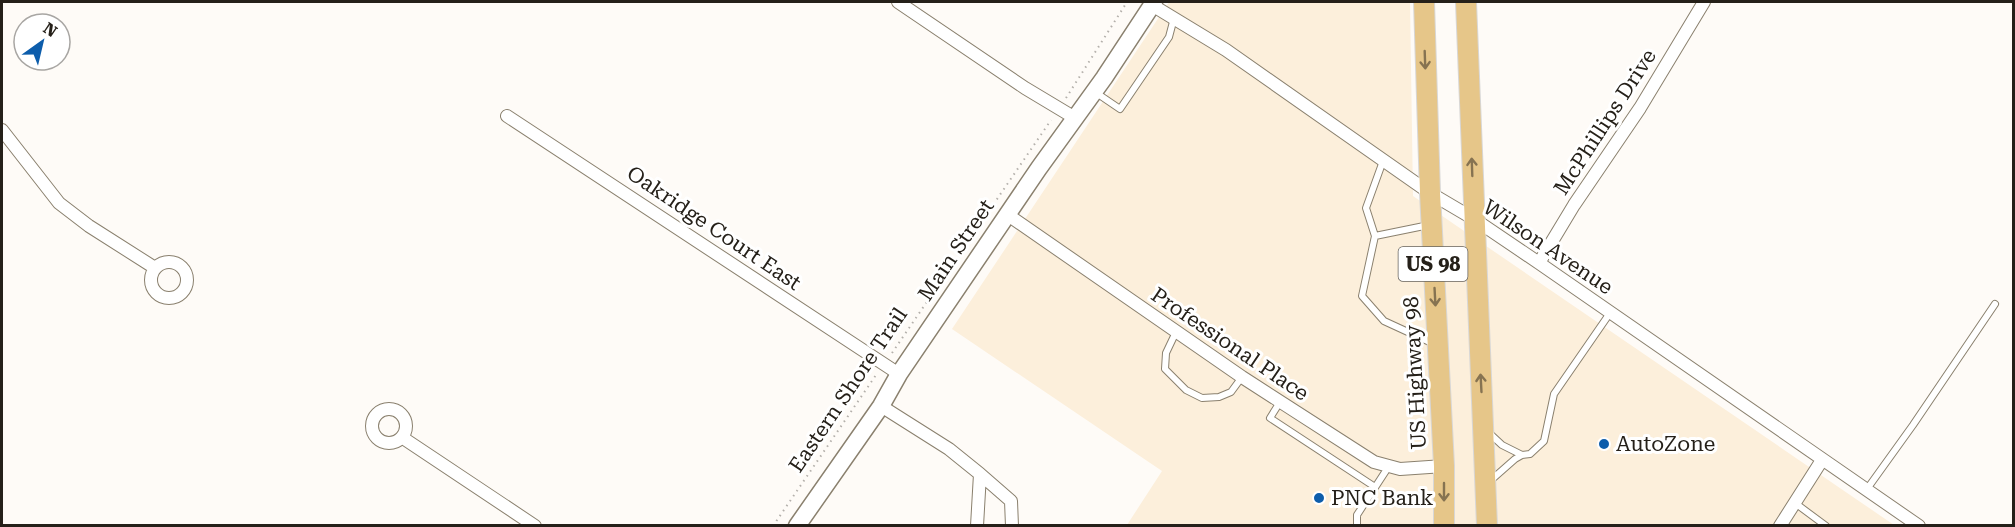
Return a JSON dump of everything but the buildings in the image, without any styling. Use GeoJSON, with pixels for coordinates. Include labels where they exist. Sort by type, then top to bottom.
{"type":"FeatureCollection","features":[{"type":"Feature","properties":{"kind":"main road","name":"US Highway 98"},"geometry":{"type":"LineString","coordinates":[[1424,2],[1431,225],[1444,466],[1444,525]]}},
{"type":"Feature","properties":{"kind":"main road","name":"US 98"},"geometry":{"type":"LineString","coordinates":[[1466,2],[1487,525]]}},
{"type":"Feature","properties":{"kind":"main road","name":"Main Street"},"geometry":{"type":"LineString","coordinates":[[797,525],[1153,3]]}},
{"type":"Feature","properties":{"kind":"street"},"geometry":{"type":"LineString","coordinates":[[898,2],[1025,88],[1076,118]]}},
{"type":"Feature","properties":{"kind":"street","name":"McPhillips Drive"},"geometry":{"type":"LineString","coordinates":[[1539,263],[1640,108],[1704,2]]}},
{"type":"Feature","properties":{"kind":"street","name":"Wilson Avenue"},"geometry":{"type":"LineString","coordinates":[[1153,3],[1226,50],[1430,193],[1474,219],[1539,263],[1919,525]]}},
{"type":"Feature","properties":{"kind":"street","name":"Oakridge Court East"},"geometry":{"type":"LineString","coordinates":[[507,116],[899,374]]}},
{"type":"Feature","properties":{"kind":"street"},"geometry":{"type":"LineString","coordinates":[[2,129],[59,203],[89,226],[155,268]]}},
{"type":"Feature","properties":{"kind":"street","name":"Professional Place"},"geometry":{"type":"LineString","coordinates":[[1008,215],[1176,332],[1374,462],[1400,469],[1444,466]]}},
{"type":"Feature","properties":{"kind":"street"},"geometry":{"type":"LineString","coordinates":[[880,406],[949,449],[1011,501],[1012,525]]}},
{"type":"Feature","properties":{"kind":"street"},"geometry":{"type":"LineString","coordinates":[[403,438],[535,525]]}},
{"type":"Feature","properties":{"kind":"street"},"geometry":{"type":"LineString","coordinates":[[1780,525],[1822,460]]}},
{"type":"Feature","properties":{"kind":"street"},"geometry":{"type":"LineString","coordinates":[[977,525],[980,474]]}},
{"type":"Feature","properties":{"kind":"lane"},"geometry":{"type":"LineString","coordinates":[[1094,92],[1120,109],[1169,37],[1174,18]]}},
{"type":"Feature","properties":{"kind":"lane"},"geometry":{"type":"LineString","coordinates":[[1383,160],[1366,208],[1375,236],[1362,296],[1384,321],[1438,345]]}},
{"type":"Feature","properties":{"kind":"lane"},"geometry":{"type":"LineString","coordinates":[[1375,236],[1431,225]]}},
{"type":"Feature","properties":{"kind":"lane"},"geometry":{"type":"LineString","coordinates":[[1866,490],[1995,304]]}},
{"type":"Feature","properties":{"kind":"lane"},"geometry":{"type":"LineString","coordinates":[[1486,484],[1522,455],[1530,454],[1544,441],[1554,394],[1610,313]]}},
{"type":"Feature","properties":{"kind":"lane"},"geometry":{"type":"LineString","coordinates":[[1176,332],[1166,352],[1165,369],[1186,390],[1202,398],[1219,396],[1231,392],[1242,376]]}},
{"type":"Feature","properties":{"kind":"lane"},"geometry":{"type":"LineString","coordinates":[[1280,402],[1270,418],[1375,487]]}},
{"type":"Feature","properties":{"kind":"lane"},"geometry":{"type":"LineString","coordinates":[[1484,427],[1502,445],[1522,455]]}},
{"type":"Feature","properties":{"kind":"lane"},"geometry":{"type":"LineString","coordinates":[[1358,525],[1357,515],[1389,466]]}},
{"type":"Feature","properties":{"kind":"lane"},"geometry":{"type":"LineString","coordinates":[[1795,503],[1826,525]]}},
{"type":"Feature","properties":{"kind":"path","name":"Eastern Shore Trail"},"geometry":{"type":"LineString","coordinates":[[773,525],[1059,108],[1127,2]]}},
{"type":"Feature","properties":{"kind":"shaded area"},"geometry":{"type":"Polygon","coordinates":[[[1169,2],[1410,2],[1413,196],[1894,525],[1127,525],[1162,471],[952,329],[1169,2]]]}},
{"type":"Feature","properties":{"kind":"place","name":"AutoZone"},"geometry":{"type":"Point","coordinates":[1604,444]}},
{"type":"Feature","properties":{"kind":"place","name":"PNC Bank"},"geometry":{"type":"Point","coordinates":[1319,498]}}]}
